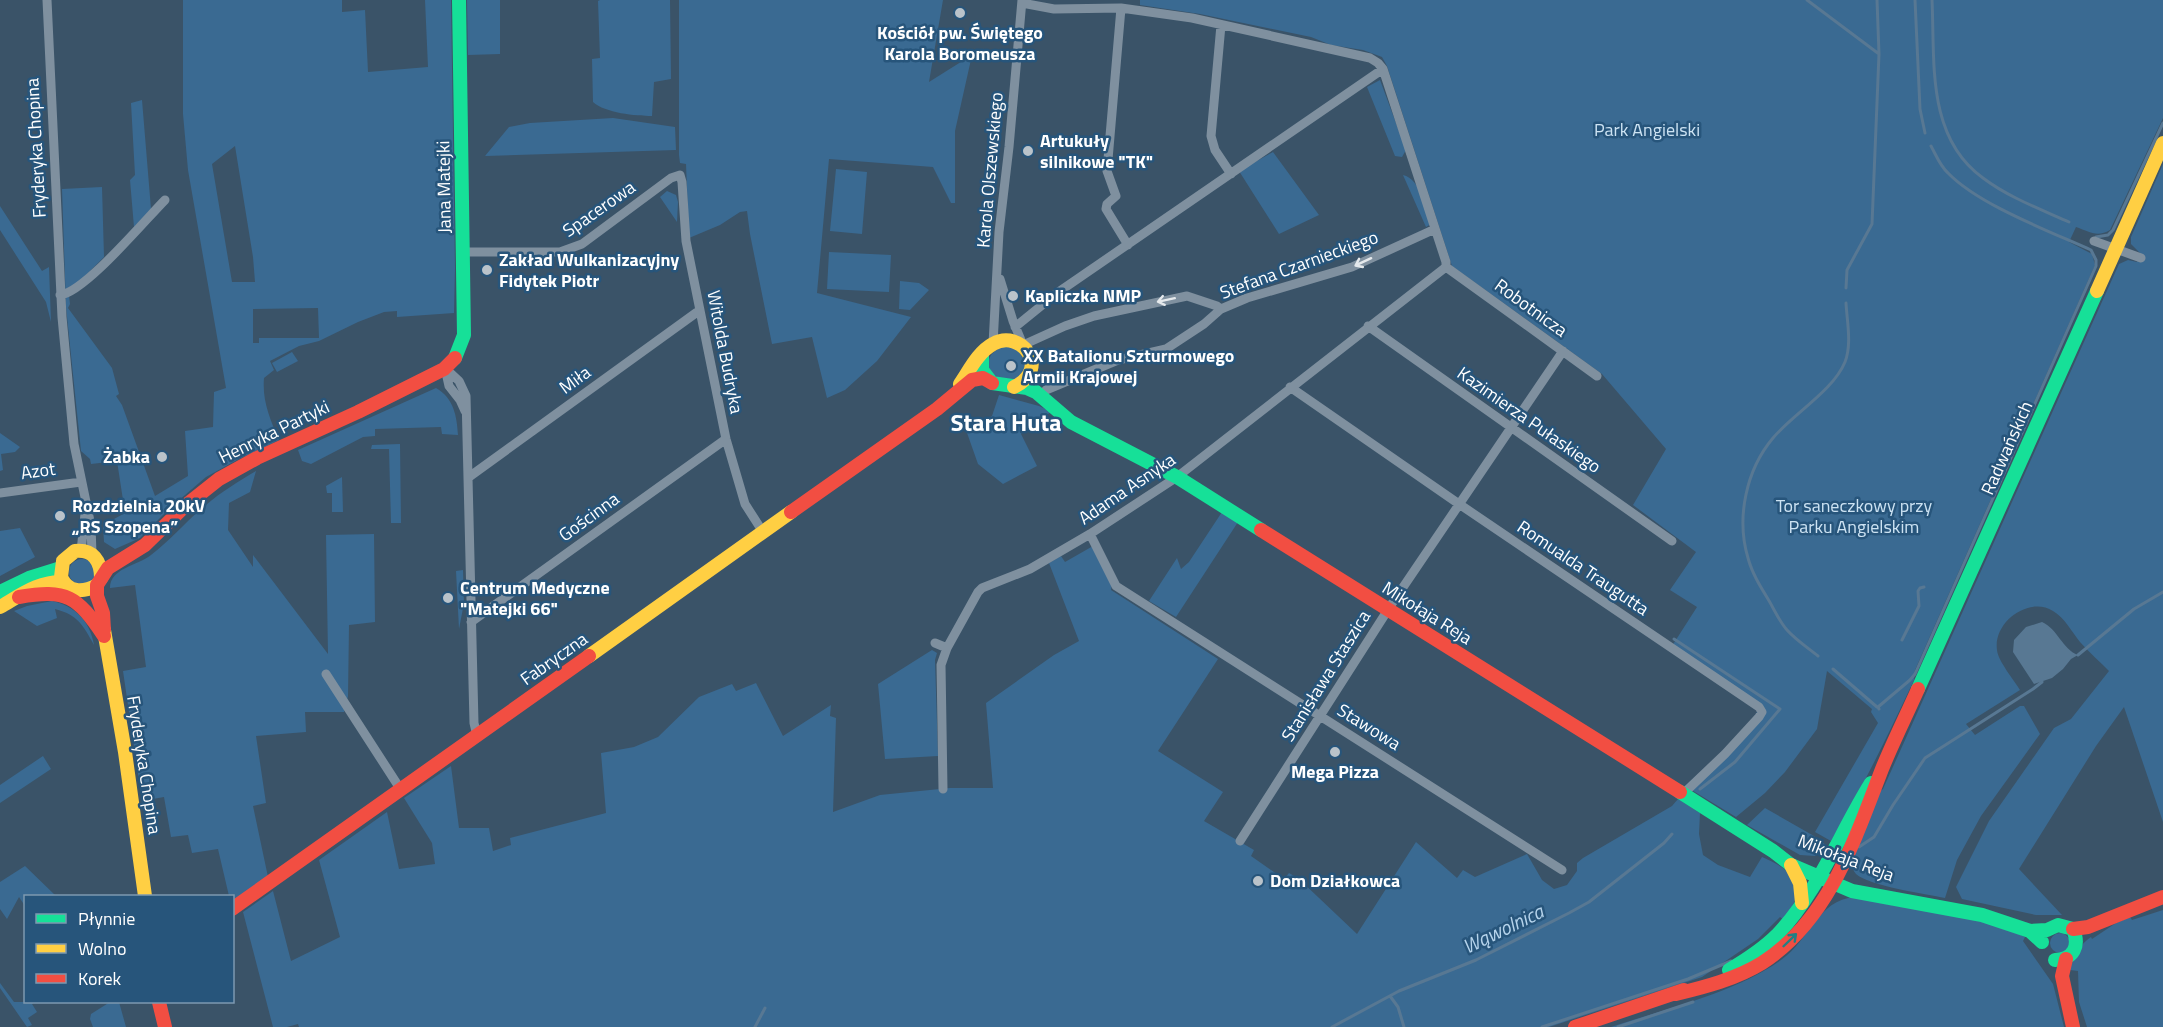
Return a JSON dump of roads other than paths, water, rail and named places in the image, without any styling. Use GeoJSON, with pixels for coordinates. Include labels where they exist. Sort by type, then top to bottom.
{"type":"FeatureCollection","features":[{"type":"Feature","properties":{"kind":"street","name":"Fryderyka Chopina"},"geometry":{"type":"LineString","coordinates":[[47,0],[60,294],[74,444],[91,526],[90,554],[102,571],[97,596],[103,613],[145,895]]}},
{"type":"Feature","properties":{"kind":"street","name":"Jana Matejki"},"geometry":{"type":"LineString","coordinates":[[445,368],[455,358],[464,335],[459,0]]}},
{"type":"Feature","properties":{"kind":"street"},"geometry":{"type":"LineString","coordinates":[[1022,1],[1054,9],[1121,8],[1221,25],[1370,58],[1378,63],[1383,69],[1446,267]]}},
{"type":"Feature","properties":{"kind":"street","name":"Karola Olszewskiego"},"geometry":{"type":"LineString","coordinates":[[993,344],[999,232],[1010,147],[1022,1]]}},
{"type":"Feature","properties":{"kind":"street"},"geometry":{"type":"LineString","coordinates":[[1121,8],[1107,171],[1116,196],[1107,204],[1106,209],[1128,245]]}},
{"type":"Feature","properties":{"kind":"street"},"geometry":{"type":"LineString","coordinates":[[1221,25],[1211,136],[1215,150],[1231,174]]}},
{"type":"Feature","properties":{"kind":"street"},"geometry":{"type":"LineString","coordinates":[[1015,327],[1057,293],[1383,69]]}},
{"type":"Feature","properties":{"kind":"street","name":"Radwańskich"},"geometry":{"type":"LineString","coordinates":[[1828,876],[1860,801],[1883,767],[2163,143]]}},
{"type":"Feature","properties":{"kind":"street","name":"Witolda Budryka"},"geometry":{"type":"LineString","coordinates":[[675,176],[680,175],[682,178],[686,241],[726,439],[745,504],[763,532]]}},
{"type":"Feature","properties":{"kind":"street","name":"Spacerowa"},"geometry":{"type":"LineString","coordinates":[[463,252],[572,250],[675,176]]}},
{"type":"Feature","properties":{"kind":"street"},"geometry":{"type":"LineString","coordinates":[[60,294],[72,292],[98,270],[165,200]]}},
{"type":"Feature","properties":{"kind":"street","name":"Stefana Czarnieckiego"},"geometry":{"type":"LineString","coordinates":[[1041,391],[1118,360],[1166,349],[1204,324],[1221,309],[1247,298],[1352,267],[1435,229]]}},
{"type":"Feature","properties":{"kind":"street"},"geometry":{"type":"LineString","coordinates":[[2094,241],[2141,258]]}},
{"type":"Feature","properties":{"kind":"street","name":"Adama Asnyka"},"geometry":{"type":"LineString","coordinates":[[943,789],[941,665],[947,648],[972,600],[982,588],[1030,569],[1090,534],[1177,477],[1446,267]]}},
{"type":"Feature","properties":{"kind":"street","name":"Robotnicza"},"geometry":{"type":"LineString","coordinates":[[1446,267],[1597,376]]}},
{"type":"Feature","properties":{"kind":"street","name":"Karola Olszewskiego"},"geometry":{"type":"LineString","coordinates":[[998,271],[1015,327],[1023,345]]}},
{"type":"Feature","properties":{"kind":"street"},"geometry":{"type":"LineString","coordinates":[[1023,345],[1094,316],[1187,296],[1221,309]]}},
{"type":"Feature","properties":{"kind":"street","name":"Miła"},"geometry":{"type":"LineString","coordinates":[[469,477],[700,310]]}},
{"type":"Feature","properties":{"kind":"street","name":"Kazimierza Pułaskiego"},"geometry":{"type":"LineString","coordinates":[[1368,326],[1672,541]]}},
{"type":"Feature","properties":{"kind":"street"},"geometry":{"type":"LineString","coordinates":[[1012,340],[1023,345],[1041,391],[992,383],[982,370],[982,355],[999,341],[1012,340]]}},
{"type":"Feature","properties":{"kind":"street","name":"Stanisława Staszica"},"geometry":{"type":"LineString","coordinates":[[1240,841],[1388,610],[1563,351]]}},
{"type":"Feature","properties":{"kind":"street","name":"Fabryczna"},"geometry":{"type":"LineString","coordinates":[[953,395],[982,355]]}},
{"type":"Feature","properties":{"kind":"street"},"geometry":{"type":"LineString","coordinates":[[1014,387],[1029,380],[1032,374],[1032,364]]}},
{"type":"Feature","properties":{"kind":"street"},"geometry":{"type":"LineString","coordinates":[[445,368],[449,386],[460,400],[467,417],[474,723],[477,736]]}},
{"type":"Feature","properties":{"kind":"street","name":"Henryka Partyki"},"geometry":{"type":"LineString","coordinates":[[134,551],[155,536],[174,515],[198,495],[237,468],[358,412],[445,368]]}},
{"type":"Feature","properties":{"kind":"street","name":"Fabryczna"},"geometry":{"type":"LineString","coordinates":[[234,908],[937,409],[976,378],[983,378],[992,383]]}},
{"type":"Feature","properties":{"kind":"street","name":"Romualda Traugutta"},"geometry":{"type":"LineString","coordinates":[[1290,387],[1759,707],[1762,712],[1759,717],[1682,795]]}},
{"type":"Feature","properties":{"kind":"street","name":"Mikołaja Reja"},"geometry":{"type":"LineString","coordinates":[[1041,391],[1071,422],[1177,477],[1773,851],[1791,865],[1905,900]]}},
{"type":"Feature","properties":{"kind":"street","name":"Gościnna"},"geometry":{"type":"LineString","coordinates":[[471,622],[726,439]]}},
{"type":"Feature","properties":{"kind":"street","name":"Azot"},"geometry":{"type":"LineString","coordinates":[[0,493],[81,482]]}},
{"type":"Feature","properties":{"kind":"street","name":"Stawowa"},"geometry":{"type":"LineString","coordinates":[[1090,534],[1116,586],[1562,870]]}},
{"type":"Feature","properties":{"kind":"street"},"geometry":{"type":"LineString","coordinates":[[134,551],[108,568],[99,582],[84,592],[72,590],[64,582],[61,568],[68,556],[134,551]]}},
{"type":"Feature","properties":{"kind":"street"},"geometry":{"type":"LineString","coordinates":[[0,592],[29,578],[61,568]]}},
{"type":"Feature","properties":{"kind":"street"},"geometry":{"type":"LineString","coordinates":[[0,607],[35,586],[49,582],[64,582]]}},
{"type":"Feature","properties":{"kind":"street"},"geometry":{"type":"LineString","coordinates":[[19,597],[50,592],[68,596],[88,611],[105,638]]}},
{"type":"Feature","properties":{"kind":"street","name":"Fryderyka Chopina"},"geometry":{"type":"LineString","coordinates":[[84,592],[105,638]]}},
{"type":"Feature","properties":{"kind":"street"},"geometry":{"type":"LineString","coordinates":[[935,643],[947,648]]}},
{"type":"Feature","properties":{"kind":"street"},"geometry":{"type":"LineString","coordinates":[[326,674],[401,790]]}},
{"type":"Feature","properties":{"kind":"street","name":"Mikołaja Reja"},"geometry":{"type":"LineString","coordinates":[[1773,851],[1828,876],[1852,891],[1982,915],[2044,936]]}},
{"type":"Feature","properties":{"kind":"street"},"geometry":{"type":"LineString","coordinates":[[1791,865],[1800,876],[1802,903]]}},
{"type":"Feature","properties":{"kind":"street"},"geometry":{"type":"LineString","coordinates":[[1676,994],[1740,965],[1756,954],[1788,923],[1802,903],[1828,876]]}},
{"type":"Feature","properties":{"kind":"street"},"geometry":{"type":"LineString","coordinates":[[1814,912],[1828,876]]}},
{"type":"Feature","properties":{"kind":"street"},"geometry":{"type":"LineString","coordinates":[[1575,1027],[1740,974],[1762,963],[1787,943],[1814,912],[1832,897],[1852,891]]}},
{"type":"Feature","properties":{"kind":"street"},"geometry":{"type":"LineString","coordinates":[[2075,934],[2163,897]]}},
{"type":"Feature","properties":{"kind":"street"},"geometry":{"type":"LineString","coordinates":[[2060,960],[2045,952],[2044,936],[2058,925],[2075,934]]}},
{"type":"Feature","properties":{"kind":"street"},"geometry":{"type":"LineString","coordinates":[[2060,960],[2076,950],[2075,934]]}},
{"type":"Feature","properties":{"kind":"street"},"geometry":{"type":"LineString","coordinates":[[2060,960],[2073,1027]]}},
{"type":"Feature","properties":{"kind":"street"},"geometry":{"type":"LineString","coordinates":[[159,1003],[165,1027]]}},
{"type":"Feature","properties":{"kind":"waterway"},"geometry":{"type":"LineString","coordinates":[[1807,0],[1879,54]]}},
{"type":"Feature","properties":{"kind":"waterway"},"geometry":{"type":"LineString","coordinates":[[1846,288],[1847,270],[1872,224],[1879,54],[1877,0]]}},
{"type":"Feature","properties":{"kind":"waterway"},"geometry":{"type":"LineString","coordinates":[[1915,0],[1920,109],[1925,133]]}},
{"type":"Feature","properties":{"kind":"waterway"},"geometry":{"type":"LineString","coordinates":[[1932,0],[1937,97],[1951,142],[1965,161],[1993,185],[2069,222]]}},
{"type":"Feature","properties":{"kind":"waterway"},"geometry":{"type":"LineString","coordinates":[[2096,237],[2108,235],[2113,230],[2163,123]]}},
{"type":"Feature","properties":{"kind":"waterway"},"geometry":{"type":"LineString","coordinates":[[1879,709],[1878,707],[1915,674],[2096,266],[2091,250],[2015,216],[1961,185],[1943,167],[1931,146]]}},
{"type":"Feature","properties":{"kind":"waterway"},"geometry":{"type":"LineString","coordinates":[[1818,656],[1784,626],[1757,579],[1750,564],[1745,543],[1744,511],[1750,479],[1764,451],[1781,429],[1832,383],[1845,362],[1849,340],[1846,303]]}},
{"type":"Feature","properties":{"kind":"waterway"},"geometry":{"type":"LineString","coordinates":[[1902,640],[1919,606],[1918,591],[1924,587]]}},
{"type":"Feature","properties":{"kind":"waterway"},"geometry":{"type":"LineString","coordinates":[[2078,655],[2134,609],[2163,592]]}},
{"type":"Feature","properties":{"kind":"waterway"},"geometry":{"type":"LineString","coordinates":[[1674,639],[1780,709],[1735,762],[1700,789]]}},
{"type":"Feature","properties":{"kind":"waterway"},"geometry":{"type":"LineString","coordinates":[[1833,669],[1877,707]]}},
{"type":"Feature","properties":{"kind":"waterway"},"geometry":{"type":"LineString","coordinates":[[1859,847],[1874,837],[1925,758],[2042,682]]}},
{"type":"Feature","properties":{"kind":"waterway","name":"Wąwolnica"},"geometry":{"type":"LineString","coordinates":[[1332,1027],[1399,991],[1476,960],[1589,902],[1664,843],[1672,834]]}},
{"type":"Feature","properties":{"kind":"waterway"},"geometry":{"type":"LineString","coordinates":[[1542,1027],[1688,979],[1731,961]]}},
{"type":"Feature","properties":{"kind":"waterway"},"geometry":{"type":"LineString","coordinates":[[1390,996],[1398,1007],[1404,1027]]}},
{"type":"Feature","properties":{"kind":"waterway"},"geometry":{"type":"LineString","coordinates":[[1618,1027],[1693,1002]]}},
{"type":"Feature","properties":{"kind":"waterway"},"geometry":{"type":"LineString","coordinates":[[755,1027],[765,1008]]}},
{"type":"Feature","properties":{"kind":"place","name":"Kościół pw. Świętego Karola Boromeusza"},"geometry":{"type":"Point","coordinates":[960,13]}},
{"type":"Feature","properties":{"kind":"place","name":"Artukuły silnikowe \"TK\""},"geometry":{"type":"Point","coordinates":[1028,151]}},
{"type":"Feature","properties":{"kind":"place","name":"Zakład Wulkanizacyjny Fidytek Piotr"},"geometry":{"type":"Point","coordinates":[487,270]}},
{"type":"Feature","properties":{"kind":"place","name":"Kapliczka NMP"},"geometry":{"type":"Point","coordinates":[1013,296]}},
{"type":"Feature","properties":{"kind":"place","name":"XX Batalionu Szturmowego Armii Krajowej"},"geometry":{"type":"Point","coordinates":[1011,366]}},
{"type":"Feature","properties":{"kind":"place","name":"Żabka"},"geometry":{"type":"Point","coordinates":[162,457]}},
{"type":"Feature","properties":{"kind":"place","name":"Rozdzielnia 20kV „RS Szopena”"},"geometry":{"type":"Point","coordinates":[60,516]}},
{"type":"Feature","properties":{"kind":"place","name":"Centrum Medyczne \"Matejki 66\""},"geometry":{"type":"Point","coordinates":[448,598]}},
{"type":"Feature","properties":{"kind":"place","name":"Mega Pizza"},"geometry":{"type":"Point","coordinates":[1335,752]}},
{"type":"Feature","properties":{"kind":"place","name":"Dom Działkowca"},"geometry":{"type":"Point","coordinates":[1258,881]}},
{"type":"Feature","properties":{"kind":"district","name":"Stara Huta"},"geometry":{"type":"Point","coordinates":[1006,423]}},
{"type":"Feature","properties":{"kind":"park label","name":"Park Angielski"},"geometry":{"type":"Point","coordinates":[1647,130]}},
{"type":"Feature","properties":{"kind":"park label","name":"Tor saneczkowy przy Parku Angielskim"},"geometry":{"type":"Point","coordinates":[1854,516]}}]}
